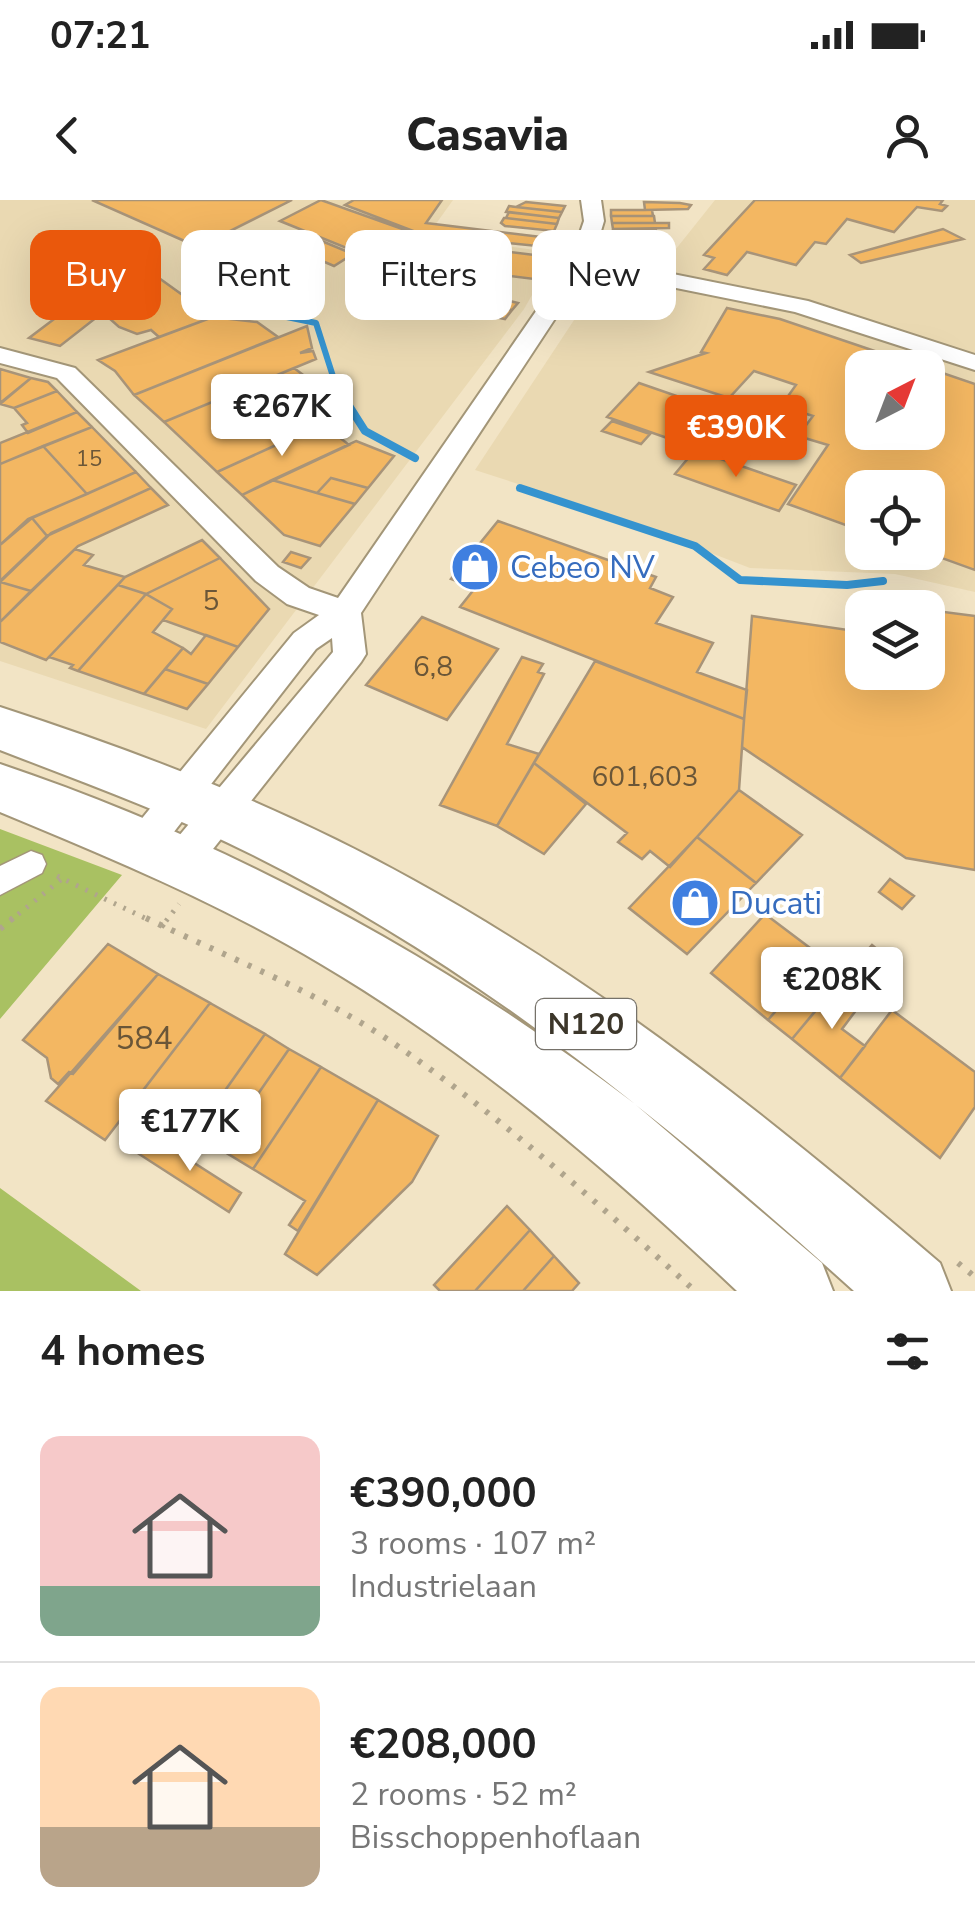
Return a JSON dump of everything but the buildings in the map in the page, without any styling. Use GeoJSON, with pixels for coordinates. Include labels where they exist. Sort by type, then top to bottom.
{"type":"FeatureCollection","features":[{"type":"Feature","properties":{"kind":"main road","name":"N120"},"geometry":{"type":"LineString","coordinates":[[0,728],[182,829],[321,931],[503,1047],[627,1142],[794,1291]]}},
{"type":"Feature","properties":{"kind":"main road","name":"N120"},"geometry":{"type":"LineString","coordinates":[[0,787],[182,829],[377,890],[543,994],[713,1119],[912,1291]]}},
{"type":"Feature","properties":{"kind":"street"},"geometry":{"type":"LineString","coordinates":[[590,200],[594,221],[591,230]]}},
{"type":"Feature","properties":{"kind":"street"},"geometry":{"type":"LineString","coordinates":[[676,281],[800,306],[975,363]]}},
{"type":"Feature","properties":{"kind":"street"},"geometry":{"type":"LineString","coordinates":[[182,829],[350,654],[345,612],[541,320]]}},
{"type":"Feature","properties":{"kind":"street"},"geometry":{"type":"LineString","coordinates":[[0,355],[66,374],[267,574],[298,596],[345,612]]}},
{"type":"Feature","properties":{"kind":"street"},"geometry":{"type":"LineString","coordinates":[[0,882],[37,867]]}},
{"type":"Feature","properties":{"kind":"path"},"geometry":{"type":"LineString","coordinates":[[37,867],[349,1017],[422,1062],[587,1194],[695,1291]]}},
{"type":"Feature","properties":{"kind":"path"},"geometry":{"type":"LineString","coordinates":[[0,929],[63,878]]}},
{"type":"Feature","properties":{"kind":"shaded area"},"geometry":{"type":"Polygon","coordinates":[[[0,200],[453,200],[432,230],[345,230],[345,320],[512,320],[512,247],[532,250],[532,295],[524,309],[206,729],[0,661],[0,200]]]}},
{"type":"Feature","properties":{"kind":"shaded area"},"geometry":{"type":"Polygon","coordinates":[[[715,200],[975,200],[975,592],[895,574],[750,568],[602,511],[475,470],[574,320],[676,320],[676,249],[715,200]]]}},
{"type":"Feature","properties":{"kind":"green space"},"geometry":{"type":"Polygon","coordinates":[[[0,829],[122,875],[0,1019],[0,829]]]}},
{"type":"Feature","properties":{"kind":"green space"},"geometry":{"type":"Polygon","coordinates":[[[0,1188],[141,1291],[0,1291],[0,1188]]]}},
{"type":"Feature","properties":{"kind":"waterway"},"geometry":{"type":"LineString","coordinates":[[301,320],[316,323],[337,389]]}},
{"type":"Feature","properties":{"kind":"waterway"},"geometry":{"type":"LineString","coordinates":[[337,387],[365,431],[415,458]]}},
{"type":"Feature","properties":{"kind":"waterway"},"geometry":{"type":"LineString","coordinates":[[520,488],[695,546],[740,580],[847,585],[883,581]]}},
{"type":"Feature","properties":{"kind":"place","name":"Cebeo NV"},"geometry":{"type":"Point","coordinates":[475,567]}},
{"type":"Feature","properties":{"kind":"place","name":"Ducati"},"geometry":{"type":"Point","coordinates":[695,903]}}]}
